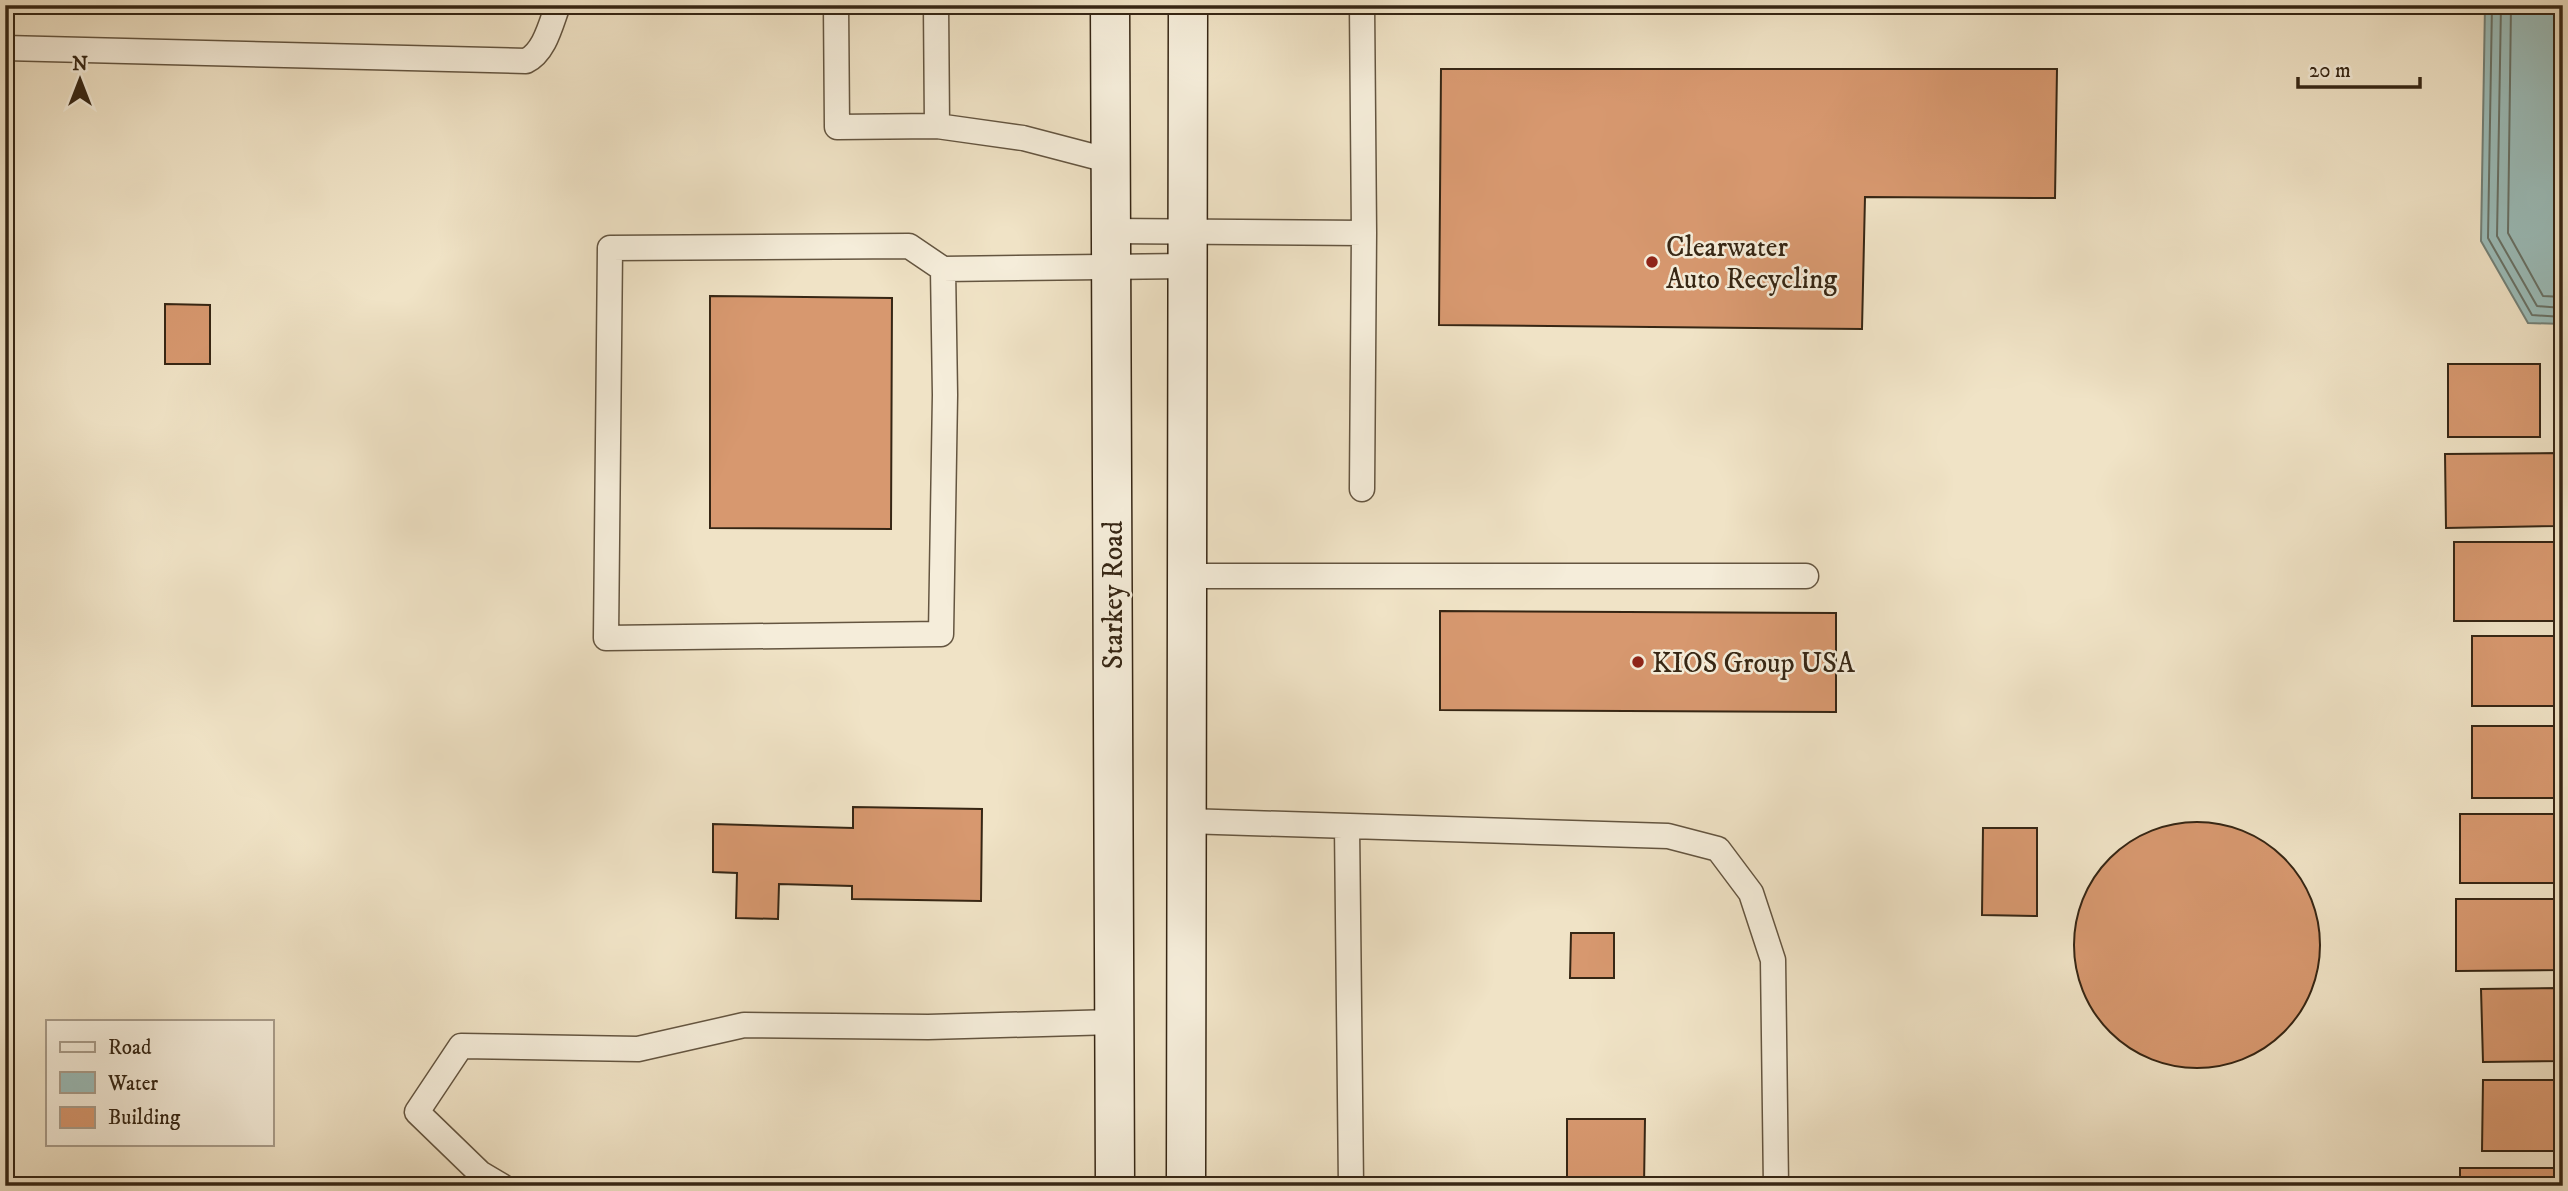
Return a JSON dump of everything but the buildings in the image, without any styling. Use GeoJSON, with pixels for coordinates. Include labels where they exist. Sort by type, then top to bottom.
{"type":"FeatureCollection","features":[{"type":"Feature","properties":{"kind":"main road","name":"Starkey Road"},"geometry":{"type":"LineString","coordinates":[[1110,5],[1115,1186]]}},
{"type":"Feature","properties":{"kind":"main road"},"geometry":{"type":"LineString","coordinates":[[1186,1186],[1188,5]]}},
{"type":"Feature","properties":{"kind":"lane"},"geometry":{"type":"LineString","coordinates":[[5,48],[526,61],[532,58],[541,45],[558,5]]}},
{"type":"Feature","properties":{"kind":"lane"},"geometry":{"type":"LineString","coordinates":[[836,5],[837,127],[937,126],[1023,138],[1111,161]]}},
{"type":"Feature","properties":{"kind":"lane"},"geometry":{"type":"LineString","coordinates":[[936,5],[937,126]]}},
{"type":"Feature","properties":{"kind":"lane"},"geometry":{"type":"LineString","coordinates":[[1362,5],[1362,489]]}},
{"type":"Feature","properties":{"kind":"lane"},"geometry":{"type":"LineString","coordinates":[[943,269],[945,395],[941,634],[606,638],[610,248],[909,246],[943,269],[1111,248],[1187,249],[1364,233]]}},
{"type":"Feature","properties":{"kind":"lane"},"geometry":{"type":"LineString","coordinates":[[1111,248],[1187,249]]}},
{"type":"Feature","properties":{"kind":"lane"},"geometry":{"type":"LineString","coordinates":[[1187,576],[1807,576]]}},
{"type":"Feature","properties":{"kind":"lane"},"geometry":{"type":"LineString","coordinates":[[1186,821],[1668,836],[1718,849],[1751,893],[1773,960],[1776,1186]]}},
{"type":"Feature","properties":{"kind":"lane"},"geometry":{"type":"LineString","coordinates":[[1347,826],[1351,1186]]}},
{"type":"Feature","properties":{"kind":"lane"},"geometry":{"type":"LineString","coordinates":[[502,1186],[480,1173],[417,1112],[461,1046],[638,1049],[744,1025],[928,1027],[1114,1022]]}},
{"type":"Feature","properties":{"kind":"water"},"geometry":{"type":"Polygon","coordinates":[[[2485,5],[2563,5],[2563,324],[2528,323],[2481,241],[2485,5]]]}},
{"type":"Feature","properties":{"kind":"place","name":"Clearwater Auto Recycling"},"geometry":{"type":"Point","coordinates":[1652,262]}},
{"type":"Feature","properties":{"kind":"place","name":"KIOS Group USA"},"geometry":{"type":"Point","coordinates":[1638,662]}}]}
